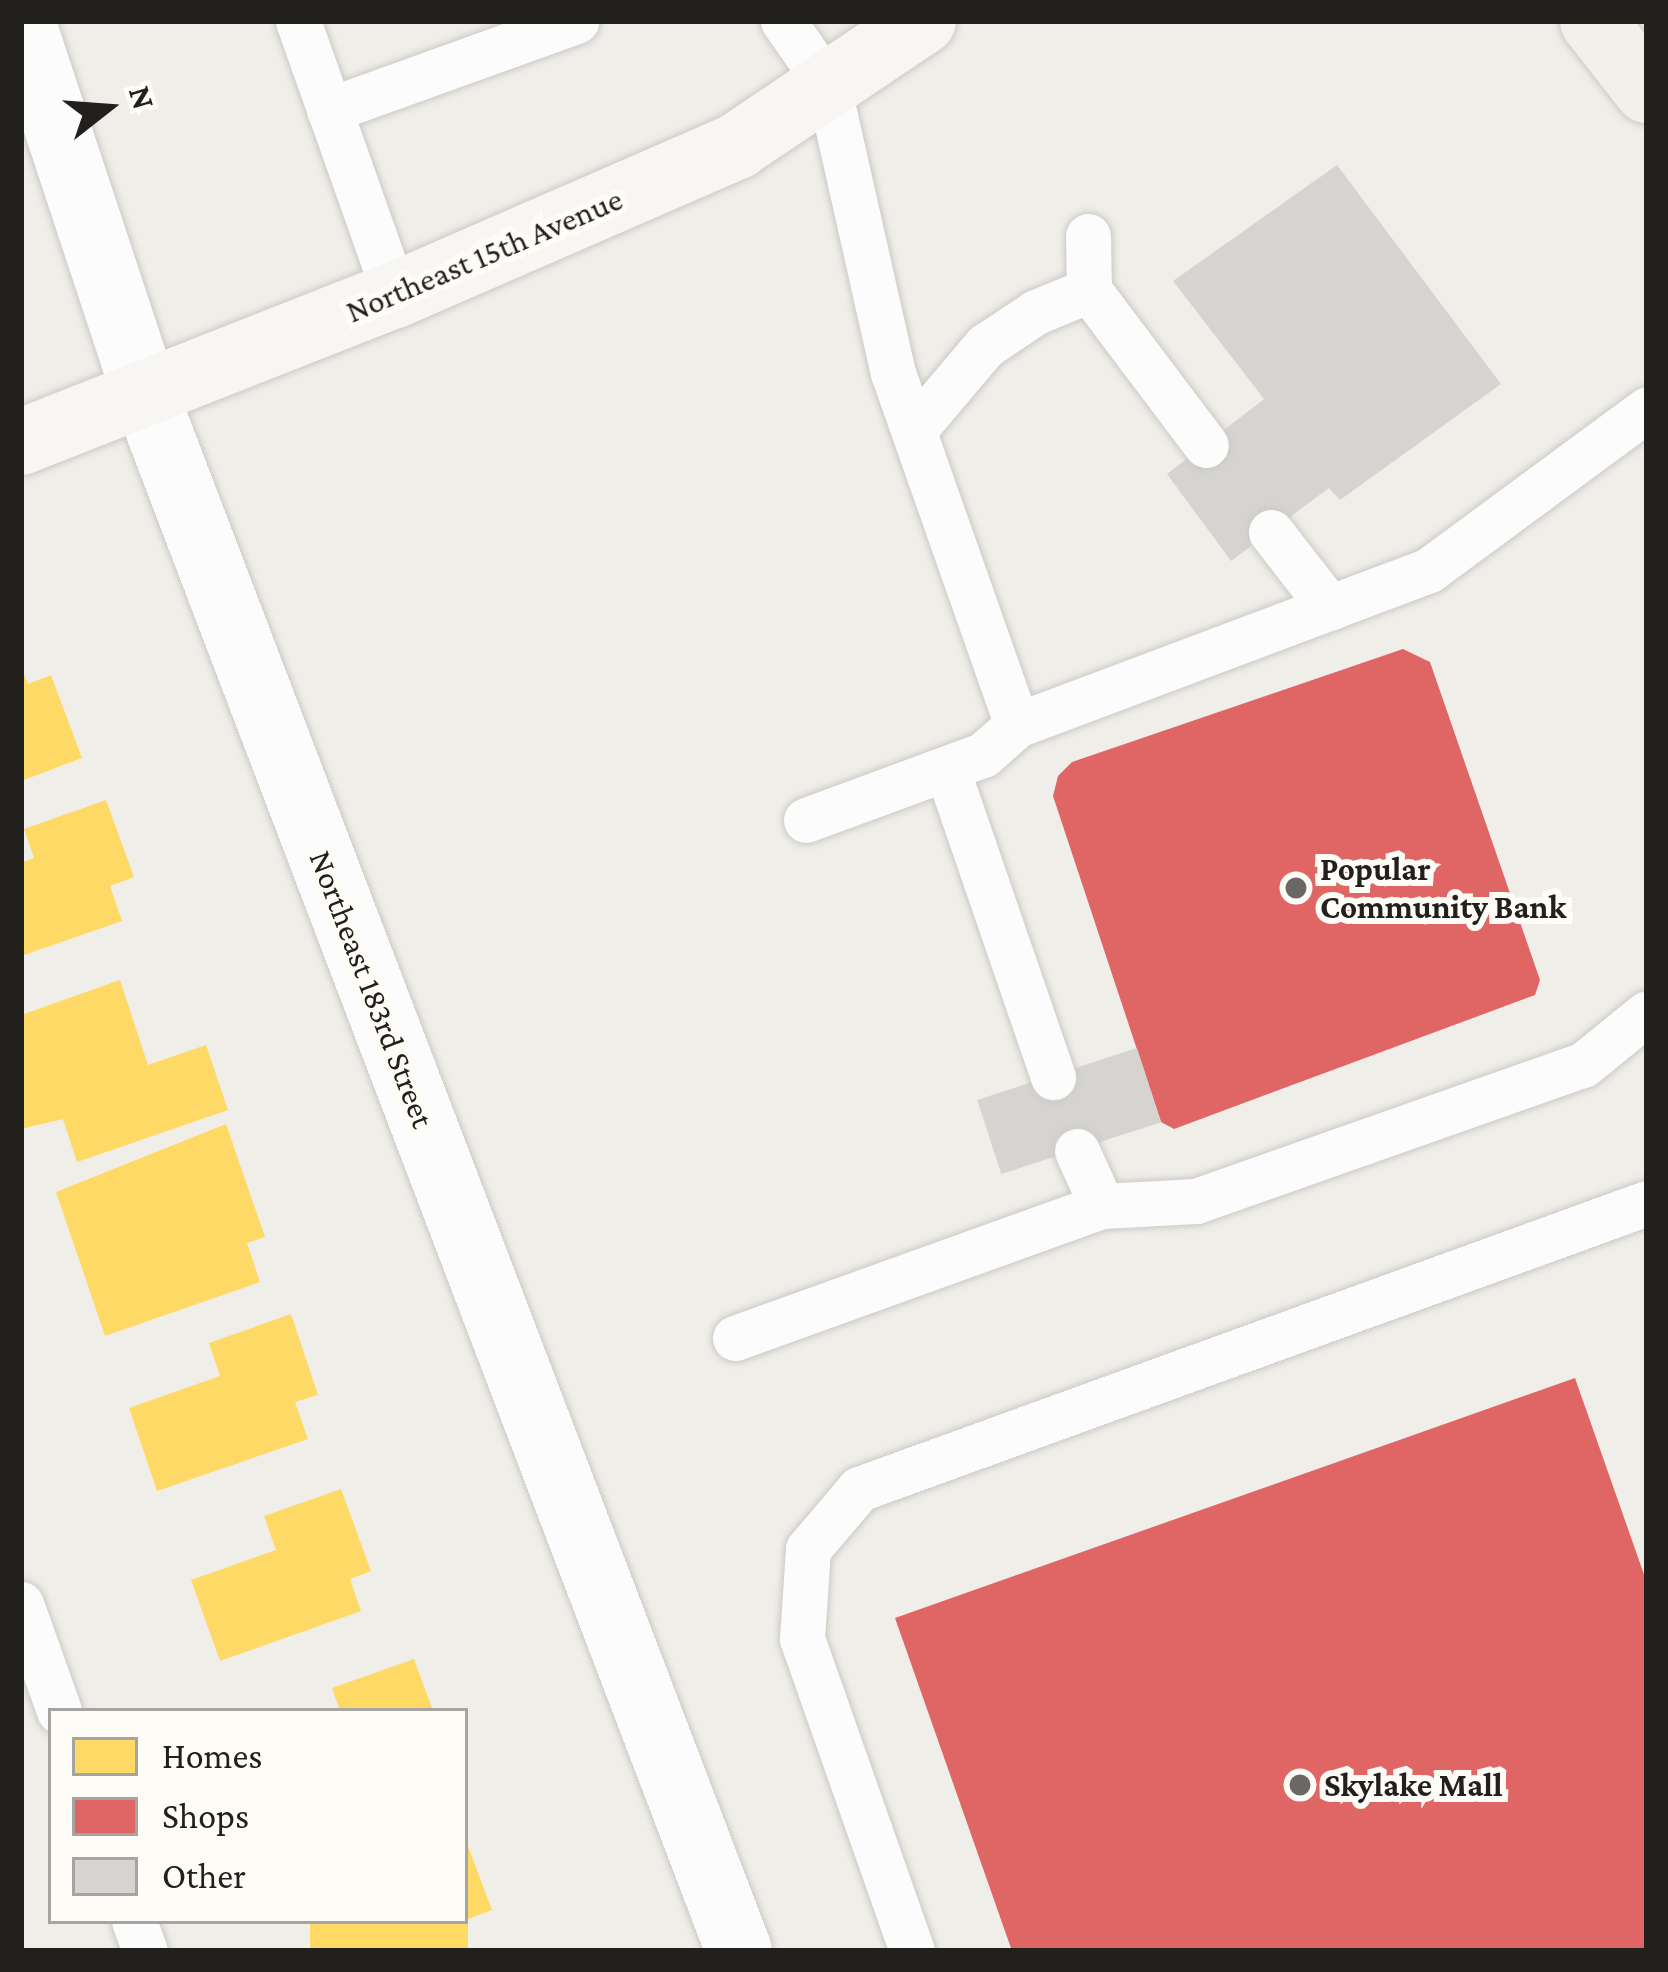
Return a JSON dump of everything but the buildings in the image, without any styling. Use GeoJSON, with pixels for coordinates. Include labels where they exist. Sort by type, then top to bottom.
{"type":"FeatureCollection","features":[{"type":"Feature","properties":{"kind":"main road"},"geometry":{"type":"LineString","coordinates":[[1593,21],[1647,90]]}},
{"type":"Feature","properties":{"kind":"street","name":"Northeast 183rd Street"},"geometry":{"type":"LineString","coordinates":[[22,21],[146,398],[739,1951]]}},
{"type":"Feature","properties":{"kind":"street","name":"Northeast 15th Avenue"},"geometry":{"type":"LineString","coordinates":[[21,442],[146,398],[737,146],[923,21]]}},
{"type":"Feature","properties":{"kind":"lane"},"geometry":{"type":"LineString","coordinates":[[298,21],[395,295]]}},
{"type":"Feature","properties":{"kind":"lane"},"geometry":{"type":"LineString","coordinates":[[329,110],[577,21]]}},
{"type":"Feature","properties":{"kind":"lane"},"geometry":{"type":"LineString","coordinates":[[783,21],[827,86],[914,430],[1017,725]]}},
{"type":"Feature","properties":{"kind":"lane"},"geometry":{"type":"LineString","coordinates":[[1088,236],[1089,290],[1205,445]]}},
{"type":"Feature","properties":{"kind":"lane"},"geometry":{"type":"LineString","coordinates":[[914,430],[985,346],[1036,311],[1089,290]]}},
{"type":"Feature","properties":{"kind":"lane"},"geometry":{"type":"LineString","coordinates":[[806,820],[982,755],[1017,725],[1429,570],[1647,409]]}},
{"type":"Feature","properties":{"kind":"lane"},"geometry":{"type":"LineString","coordinates":[[1271,532],[1330,608]]}},
{"type":"Feature","properties":{"kind":"lane"},"geometry":{"type":"LineString","coordinates":[[946,769],[1053,1077]]}},
{"type":"Feature","properties":{"kind":"lane"},"geometry":{"type":"LineString","coordinates":[[735,1338],[1102,1206],[1196,1201],[1583,1065],[1647,1013]]}},
{"type":"Feature","properties":{"kind":"lane"},"geometry":{"type":"LineString","coordinates":[[1077,1151],[1102,1206]]}},
{"type":"Feature","properties":{"kind":"lane"},"geometry":{"type":"LineString","coordinates":[[912,1951],[802,1639],[808,1549],[859,1489],[1647,1203]]}},
{"type":"Feature","properties":{"kind":"lane"},"geometry":{"type":"LineString","coordinates":[[21,1604],[58,1708]]}},
{"type":"Feature","properties":{"kind":"place","name":"Popular Community Bank"},"geometry":{"type":"Point","coordinates":[1296,888]}},
{"type":"Feature","properties":{"kind":"place","name":"Skylake Mall"},"geometry":{"type":"Point","coordinates":[1300,1785]}}]}
